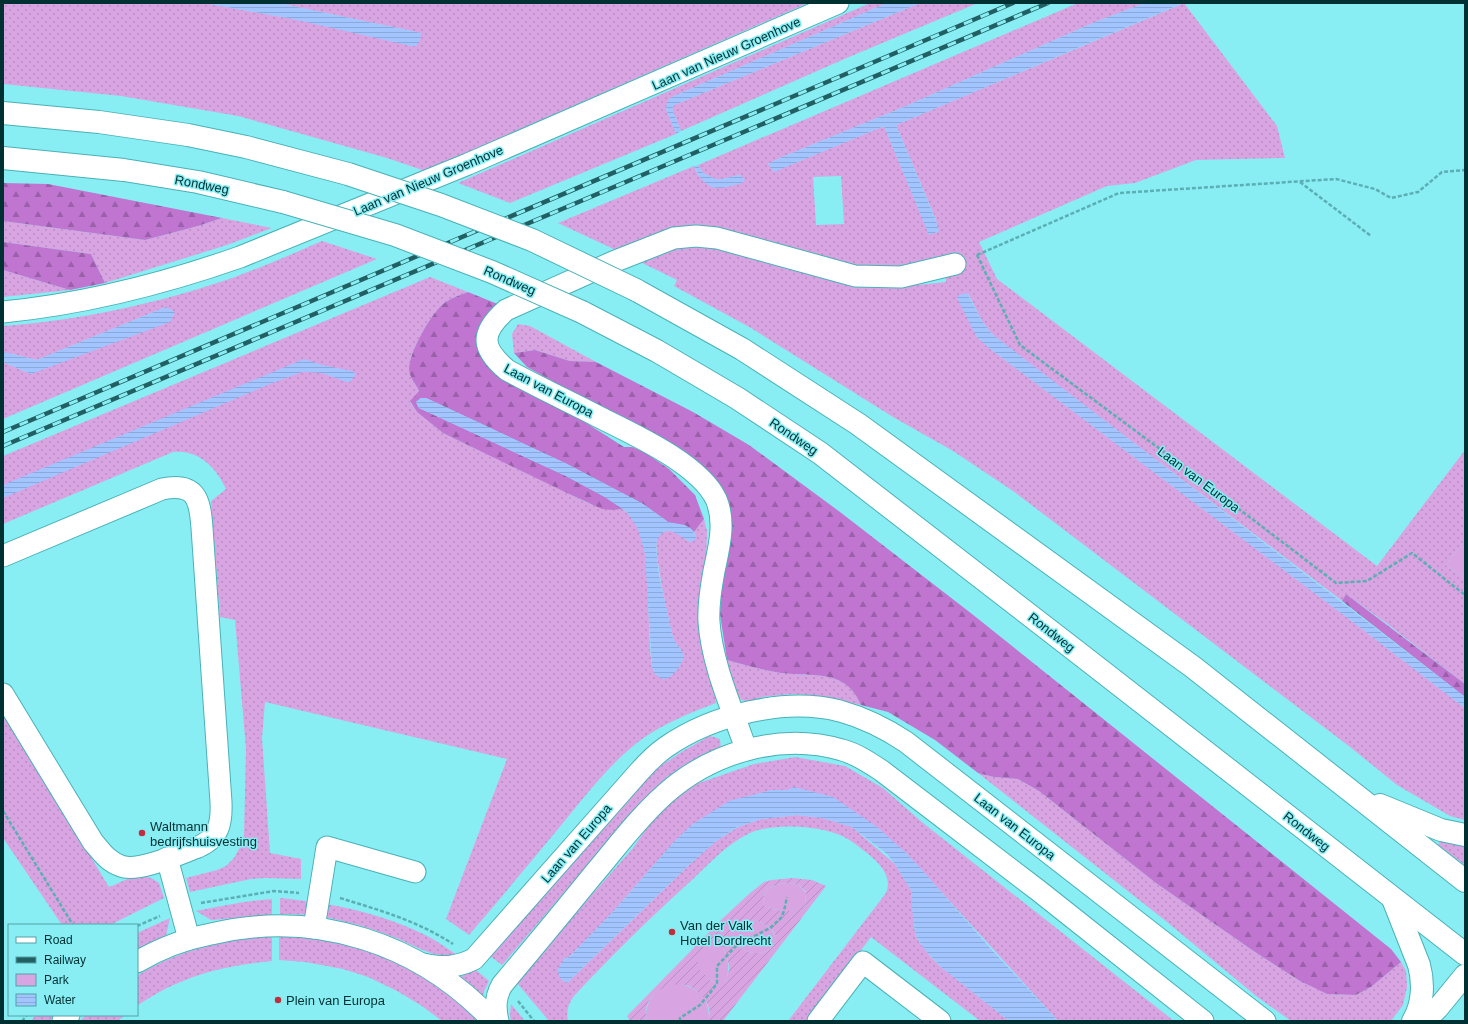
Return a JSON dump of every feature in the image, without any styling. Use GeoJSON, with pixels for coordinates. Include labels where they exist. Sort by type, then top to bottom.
{"type":"FeatureCollection","features":[{"type":"Feature","properties":{"kind":"highway"},"geometry":{"type":"LineString","coordinates":[[3,113],[99,122],[188,136],[246,147],[348,174],[441,206],[532,240],[636,290],[742,349],[858,424],[1193,667],[1465,881]]}},
{"type":"Feature","properties":{"kind":"highway","name":"Rondweg"},"geometry":{"type":"LineString","coordinates":[[3,158],[124,170],[198,182],[283,202],[395,235],[492,272],[582,312],[657,351],[737,398],[820,453],[1465,954]]}},
{"type":"Feature","properties":{"kind":"highway"},"geometry":{"type":"LineString","coordinates":[[1355,795],[1441,830],[1465,835]]}},
{"type":"Feature","properties":{"kind":"highway"},"geometry":{"type":"LineString","coordinates":[[1393,898],[1422,976],[1423,987],[1413,1021]]}},
{"type":"Feature","properties":{"kind":"street","name":"Laan van Nieuw Groenhove"},"geometry":{"type":"LineString","coordinates":[[3,312],[66,304],[120,292],[206,269],[240,257],[468,164],[838,3]]}},
{"type":"Feature","properties":{"kind":"street","name":"Laan van Europa"},"geometry":{"type":"LineString","coordinates":[[746,749],[716,662],[709,622],[711,585],[719,553],[721,536],[719,509],[710,489],[690,470],[659,449],[507,370],[499,363],[489,350],[487,340],[490,330],[506,310],[613,262],[674,238],[696,236],[717,238],[855,276],[901,277],[955,264]]}},
{"type":"Feature","properties":{"kind":"street"},"geometry":{"type":"LineString","coordinates":[[3,556],[162,489],[179,487],[186,489],[197,499],[200,505],[202,528],[222,814],[213,838],[207,843],[142,866],[129,868],[115,863],[101,852],[93,842],[3,694]]}},
{"type":"Feature","properties":{"kind":"street","name":"Laan van Europa"},"geometry":{"type":"LineString","coordinates":[[423,964],[443,967],[455,966],[474,959],[651,759],[664,748],[697,728],[734,715],[767,709],[804,707],[838,711],[859,717],[888,730],[928,759],[1265,1021]]}},
{"type":"Feature","properties":{"kind":"street"},"geometry":{"type":"LineString","coordinates":[[498,1021],[496,1001],[498,992],[502,985],[651,808],[666,793],[699,770],[731,754],[746,749],[782,744],[823,745],[844,750],[860,758],[904,786],[1203,1021]]}},
{"type":"Feature","properties":{"kind":"street"},"geometry":{"type":"LineString","coordinates":[[314,928],[327,847],[415,872]]}},
{"type":"Feature","properties":{"kind":"street"},"geometry":{"type":"LineString","coordinates":[[167,858],[189,939]]}},
{"type":"Feature","properties":{"kind":"street","name":"Laan van Europa"},"geometry":{"type":"LineString","coordinates":[[138,962],[189,939],[226,930],[256,926],[280,925],[339,932],[368,940],[400,952],[423,964],[459,988],[493,1021]]}},
{"type":"Feature","properties":{"kind":"street"},"geometry":{"type":"LineString","coordinates":[[818,1021],[863,962],[940,1021]]}},
{"type":"Feature","properties":{"kind":"street"},"geometry":{"type":"LineString","coordinates":[[1425,1021],[1438,1008],[1465,975]]}},
{"type":"Feature","properties":{"kind":"path"},"geometry":{"type":"LineString","coordinates":[[955,264],[1119,193],[1336,179],[1374,189],[1391,198],[1418,192],[1442,172],[1465,170]]}},
{"type":"Feature","properties":{"kind":"path"},"geometry":{"type":"LineString","coordinates":[[1299,181],[1371,236]]}},
{"type":"Feature","properties":{"kind":"path","name":"Laan van Europa"},"geometry":{"type":"LineString","coordinates":[[977,255],[1020,345],[1336,583],[1367,581],[1412,553],[1465,595]]}},
{"type":"Feature","properties":{"kind":"path"},"geometry":{"type":"LineString","coordinates":[[3,811],[72,924]]}},
{"type":"Feature","properties":{"kind":"path"},"geometry":{"type":"LineString","coordinates":[[680,1021],[680,1018],[700,1005],[710,993],[716,983],[717,966],[726,955],[737,945],[770,928],[781,918],[788,897]]}},
{"type":"Feature","properties":{"kind":"green space"},"geometry":{"type":"Polygon","coordinates":[[[3,3],[204,3],[288,18],[421,33],[278,3],[808,3],[425,171],[387,158],[238,116],[121,96],[3,84],[3,3]]]}},
{"type":"Feature","properties":{"kind":"green space"},"geometry":{"type":"Polygon","coordinates":[[[870,3],[887,3],[672,97],[666,109],[676,134],[510,203],[458,183],[870,3]]]}},
{"type":"Feature","properties":{"kind":"green space"},"geometry":{"type":"Polygon","coordinates":[[[920,3],[978,3],[849,57],[681,131],[672,109],[674,105],[920,3]]]}},
{"type":"Feature","properties":{"kind":"green space"},"geometry":{"type":"Polygon","coordinates":[[[1078,3],[1145,3],[1093,23],[904,107],[768,164],[775,171],[884,126],[929,234],[938,232],[936,220],[896,125],[1184,3],[1277,126],[1285,158],[1196,160],[1135,183],[1107,186],[979,242],[997,279],[1377,566],[1465,450],[1465,540],[1446,565],[1465,579],[1465,684],[1346,594],[1342,601],[1014,352],[992,334],[982,321],[968,293],[976,336],[989,348],[1465,708],[1465,820],[1450,816],[1397,785],[1350,747],[1013,491],[953,451],[893,417],[751,328],[674,286],[677,280],[636,260],[696,242],[864,284],[918,285],[946,282],[945,259],[896,266],[865,267],[728,233],[622,253],[558,223],[694,166],[698,175],[714,188],[744,179],[740,175],[717,180],[703,173],[698,165],[1078,3]],[[841,176],[813,177],[816,225],[844,224],[841,176]]]}},
{"type":"Feature","properties":{"kind":"green space"},"geometry":{"type":"Polygon","coordinates":[[[3,183],[48,184],[222,218],[145,240],[3,221],[3,183]]]}},
{"type":"Feature","properties":{"kind":"green space"},"geometry":{"type":"Polygon","coordinates":[[[222,218],[272,228],[227,245],[105,283],[91,254],[3,242],[3,221],[145,240],[222,218]]]}},
{"type":"Feature","properties":{"kind":"green space"},"geometry":{"type":"Polygon","coordinates":[[[322,241],[377,259],[3,419],[3,362],[31,374],[166,307],[37,360],[3,352],[3,326],[91,315],[178,295],[235,277],[322,241]]]}},
{"type":"Feature","properties":{"kind":"green space"},"geometry":{"type":"Polygon","coordinates":[[[3,242],[91,254],[105,283],[70,290],[3,270],[3,242]]]}},
{"type":"Feature","properties":{"kind":"green space"},"geometry":{"type":"Polygon","coordinates":[[[3,270],[70,290],[3,297],[3,270]]]}},
{"type":"Feature","properties":{"kind":"green space"},"geometry":{"type":"Polygon","coordinates":[[[430,277],[468,292],[452,298],[443,304],[427,324],[410,362],[409,372],[419,391],[410,402],[417,412],[443,433],[586,502],[608,509],[623,509],[631,517],[641,537],[646,560],[652,668],[663,679],[671,676],[681,650],[674,639],[668,617],[657,557],[657,539],[659,535],[668,530],[675,532],[690,542],[696,536],[694,532],[704,519],[707,531],[704,634],[716,703],[660,728],[642,739],[620,758],[590,790],[469,935],[446,919],[507,759],[265,702],[262,738],[270,853],[301,859],[301,879],[251,879],[190,892],[186,878],[217,870],[226,866],[234,858],[244,835],[246,749],[235,620],[220,617],[211,501],[226,489],[217,474],[205,461],[190,453],[173,452],[3,524],[3,456],[430,277]]]}},
{"type":"Feature","properties":{"kind":"green space"},"geometry":{"type":"Polygon","coordinates":[[[468,292],[500,305],[491,310],[488,315],[506,372],[624,447],[632,447],[644,452],[669,469],[695,495],[704,519],[694,532],[690,528],[668,522],[643,504],[567,464],[426,398],[421,398],[416,402],[419,408],[566,476],[605,497],[623,509],[602,509],[567,493],[443,433],[417,412],[410,401],[419,391],[409,372],[413,353],[427,324],[438,309],[452,298],[468,292]]]}},
{"type":"Feature","properties":{"kind":"green space"},"geometry":{"type":"Polygon","coordinates":[[[518,324],[530,326],[596,362],[570,361],[535,350],[514,353],[512,334],[518,324]]]}},
{"type":"Feature","properties":{"kind":"green space"},"geometry":{"type":"Polygon","coordinates":[[[535,350],[570,361],[596,362],[693,412],[749,445],[840,512],[972,614],[1391,949],[1401,962],[1371,987],[1356,995],[1327,994],[1300,981],[1252,950],[1156,883],[1039,791],[1018,779],[994,777],[978,773],[935,740],[888,712],[861,705],[855,693],[847,685],[837,680],[816,675],[781,673],[727,660],[720,614],[723,573],[732,535],[730,511],[720,485],[666,444],[527,367],[514,353],[535,350]]]}},
{"type":"Feature","properties":{"kind":"green space"},"geometry":{"type":"Polygon","coordinates":[[[1465,540],[1465,579],[1446,565],[1465,540]]]}},
{"type":"Feature","properties":{"kind":"green space"},"geometry":{"type":"Polygon","coordinates":[[[1346,594],[1465,684],[1465,697],[1342,601],[1346,594]]]}},
{"type":"Feature","properties":{"kind":"green space"},"geometry":{"type":"Polygon","coordinates":[[[727,660],[781,673],[816,675],[837,680],[847,685],[855,693],[861,705],[841,700],[801,694],[762,697],[749,701],[740,699],[736,696],[727,660]]]}},
{"type":"Feature","properties":{"kind":"green space"},"geometry":{"type":"Polygon","coordinates":[[[3,712],[109,887],[134,877],[145,876],[159,883],[164,898],[112,924],[61,924],[3,838],[3,712]]]}},
{"type":"Feature","properties":{"kind":"green space"},"geometry":{"type":"Polygon","coordinates":[[[710,736],[720,739],[721,750],[689,763],[667,777],[646,797],[502,965],[490,956],[647,775],[683,751],[710,736]]]}},
{"type":"Feature","properties":{"kind":"green space"},"geometry":{"type":"Polygon","coordinates":[[[795,757],[845,766],[883,788],[923,823],[1174,1021],[1058,1021],[906,853],[895,844],[787,790],[772,790],[693,824],[674,842],[611,914],[569,957],[565,958],[558,969],[567,983],[690,864],[716,841],[738,827],[761,819],[797,815],[823,818],[852,827],[895,864],[911,890],[914,927],[916,936],[920,943],[941,967],[1009,1021],[980,1021],[871,937],[807,1021],[788,1021],[886,893],[888,881],[884,870],[876,861],[842,836],[821,829],[783,827],[750,833],[734,842],[662,907],[574,996],[568,1008],[568,1021],[549,1021],[517,983],[524,972],[633,848],[658,812],[696,784],[754,764],[795,757]]]}},
{"type":"Feature","properties":{"kind":"green space"},"geometry":{"type":"Polygon","coordinates":[[[978,773],[994,777],[1018,779],[1039,791],[1156,883],[1252,950],[1300,981],[1327,994],[1356,995],[1371,987],[1401,962],[1406,971],[1407,987],[1403,1005],[1391,1021],[1291,1021],[1256,996],[1167,922],[978,773]]]}},
{"type":"Feature","properties":{"kind":"green space"},"geometry":{"type":"Polygon","coordinates":[[[1442,838],[1456,845],[1465,847],[1465,865],[1438,845],[1442,838]]]}},
{"type":"Feature","properties":{"kind":"green space"},"geometry":{"type":"Polygon","coordinates":[[[792,878],[812,880],[826,886],[723,1021],[709,1021],[708,1006],[703,997],[697,991],[688,986],[679,985],[661,989],[654,995],[648,1002],[646,1011],[647,1021],[630,1021],[627,1016],[722,919],[764,882],[792,878]],[[787,883],[772,887],[766,892],[764,896],[764,906],[790,911],[805,905],[806,892],[798,884],[787,883]],[[752,920],[741,924],[734,930],[733,936],[735,942],[740,947],[755,953],[765,952],[774,945],[776,936],[766,925],[752,920]],[[713,938],[701,950],[698,965],[701,970],[714,982],[722,984],[726,982],[729,969],[727,955],[717,940],[713,938]]]}},
{"type":"Feature","properties":{"kind":"green space"},"geometry":{"type":"Polygon","coordinates":[[[787,883],[798,884],[806,893],[805,905],[796,910],[790,911],[780,911],[764,906],[764,896],[769,889],[777,885],[787,883]]]}},
{"type":"Feature","properties":{"kind":"green space"},"geometry":{"type":"Polygon","coordinates":[[[280,898],[338,906],[357,910],[395,922],[431,938],[457,955],[441,955],[425,951],[382,933],[331,918],[280,914],[280,898]]]}},
{"type":"Feature","properties":{"kind":"green space"},"geometry":{"type":"Polygon","coordinates":[[[272,899],[272,915],[211,920],[196,911],[243,902],[272,899]]]}},
{"type":"Feature","properties":{"kind":"green space"},"geometry":{"type":"Polygon","coordinates":[[[170,918],[166,935],[138,950],[138,933],[170,918]]]}},
{"type":"Feature","properties":{"kind":"green space"},"geometry":{"type":"Polygon","coordinates":[[[752,920],[766,925],[776,937],[774,945],[765,952],[755,953],[747,951],[735,942],[733,936],[734,930],[741,924],[752,920]]]}},
{"type":"Feature","properties":{"kind":"green space"},"geometry":{"type":"Polygon","coordinates":[[[272,936],[272,961],[235,966],[201,974],[169,987],[138,1005],[138,975],[169,959],[185,953],[236,940],[272,936]]]}},
{"type":"Feature","properties":{"kind":"green space"},"geometry":{"type":"Polygon","coordinates":[[[279,936],[311,938],[345,944],[394,960],[436,984],[454,998],[477,1021],[442,1021],[422,1006],[397,991],[368,977],[343,969],[305,962],[279,960],[279,936]]]}},
{"type":"Feature","properties":{"kind":"green space"},"geometry":{"type":"Polygon","coordinates":[[[713,938],[720,943],[725,951],[728,965],[727,979],[722,985],[705,976],[700,971],[698,966],[698,956],[704,946],[713,938]]]}},
{"type":"Feature","properties":{"kind":"green space"},"geometry":{"type":"Polygon","coordinates":[[[476,970],[489,981],[484,991],[483,1003],[454,979],[476,970]]]}},
{"type":"Feature","properties":{"kind":"green space"},"geometry":{"type":"Polygon","coordinates":[[[672,984],[680,984],[694,989],[703,996],[708,1006],[709,1021],[647,1021],[646,1010],[653,995],[662,987],[672,984]]]}},
{"type":"Feature","properties":{"kind":"green space"},"geometry":{"type":"Polygon","coordinates":[[[511,1004],[525,1021],[511,1021],[511,1004]]]}},
{"type":"Feature","properties":{"kind":"green space"},"geometry":{"type":"Polygon","coordinates":[[[35,1016],[54,1016],[50,1021],[31,1021],[35,1016]]]}},
{"type":"Feature","properties":{"kind":"green space"},"geometry":{"type":"Polygon","coordinates":[[[85,1016],[124,1016],[118,1021],[80,1021],[85,1016]]]}},
{"type":"Feature","properties":{"kind":"water"},"geometry":{"type":"Polygon","coordinates":[[[204,3],[278,3],[421,33],[420,40],[416,46],[411,46],[288,18],[204,3]]]}},
{"type":"Feature","properties":{"kind":"water"},"geometry":{"type":"Polygon","coordinates":[[[887,3],[920,3],[674,105],[672,109],[681,131],[676,134],[666,109],[667,101],[672,97],[887,3]]]}},
{"type":"Feature","properties":{"kind":"water"},"geometry":{"type":"Polygon","coordinates":[[[1145,3],[1183,3],[896,125],[939,231],[929,235],[884,126],[774,172],[768,164],[904,107],[1093,23],[1145,3]]]}},
{"type":"Feature","properties":{"kind":"water"},"geometry":{"type":"Polygon","coordinates":[[[698,165],[703,173],[717,180],[740,175],[745,180],[742,183],[726,187],[714,187],[703,181],[694,166],[698,165]]]}},
{"type":"Feature","properties":{"kind":"water"},"geometry":{"type":"Polygon","coordinates":[[[967,293],[982,321],[992,334],[1465,697],[1465,708],[989,348],[976,336],[957,298],[959,295],[967,293]]]}},
{"type":"Feature","properties":{"kind":"water"},"geometry":{"type":"Polygon","coordinates":[[[166,307],[175,312],[170,322],[31,374],[3,362],[3,352],[37,360],[166,307]]]}},
{"type":"Feature","properties":{"kind":"water"},"geometry":{"type":"Polygon","coordinates":[[[304,359],[322,365],[352,371],[356,374],[350,382],[347,382],[321,373],[302,372],[270,384],[3,498],[3,485],[304,359]]]}},
{"type":"Feature","properties":{"kind":"water"},"geometry":{"type":"Polygon","coordinates":[[[421,398],[426,398],[567,464],[643,504],[668,522],[685,525],[690,528],[696,536],[695,540],[690,542],[669,530],[662,533],[657,540],[656,548],[659,575],[673,638],[684,655],[678,669],[671,676],[666,679],[660,678],[654,673],[652,668],[645,554],[638,529],[627,512],[605,497],[566,476],[419,408],[416,402],[421,398]]]}},
{"type":"Feature","properties":{"kind":"water"},"geometry":{"type":"Polygon","coordinates":[[[794,787],[833,797],[877,827],[906,853],[922,870],[991,949],[1058,1021],[1009,1021],[941,967],[925,950],[916,936],[913,920],[911,890],[887,854],[852,827],[823,818],[797,815],[761,819],[737,827],[716,841],[690,864],[567,983],[561,979],[558,969],[565,958],[569,957],[611,914],[674,842],[693,824],[729,801],[772,790],[787,790],[794,787]]]}},
{"type":"Feature","properties":{"kind":"railway"},"geometry":{"type":"LineString","coordinates":[[3,432],[1013,3]]}},
{"type":"Feature","properties":{"kind":"railway"},"geometry":{"type":"LineString","coordinates":[[3,446],[1048,3]]}},
{"type":"Feature","properties":{"kind":"place","name":"Waltmann bedrijfshuisvesting"},"geometry":{"type":"Point","coordinates":[142,833]}},
{"type":"Feature","properties":{"kind":"place","name":"Van der Valk Hotel Dordrecht"},"geometry":{"type":"Point","coordinates":[672,932]}},
{"type":"Feature","properties":{"kind":"place","name":"Plein van Europa"},"geometry":{"type":"Point","coordinates":[278,1000]}}]}
